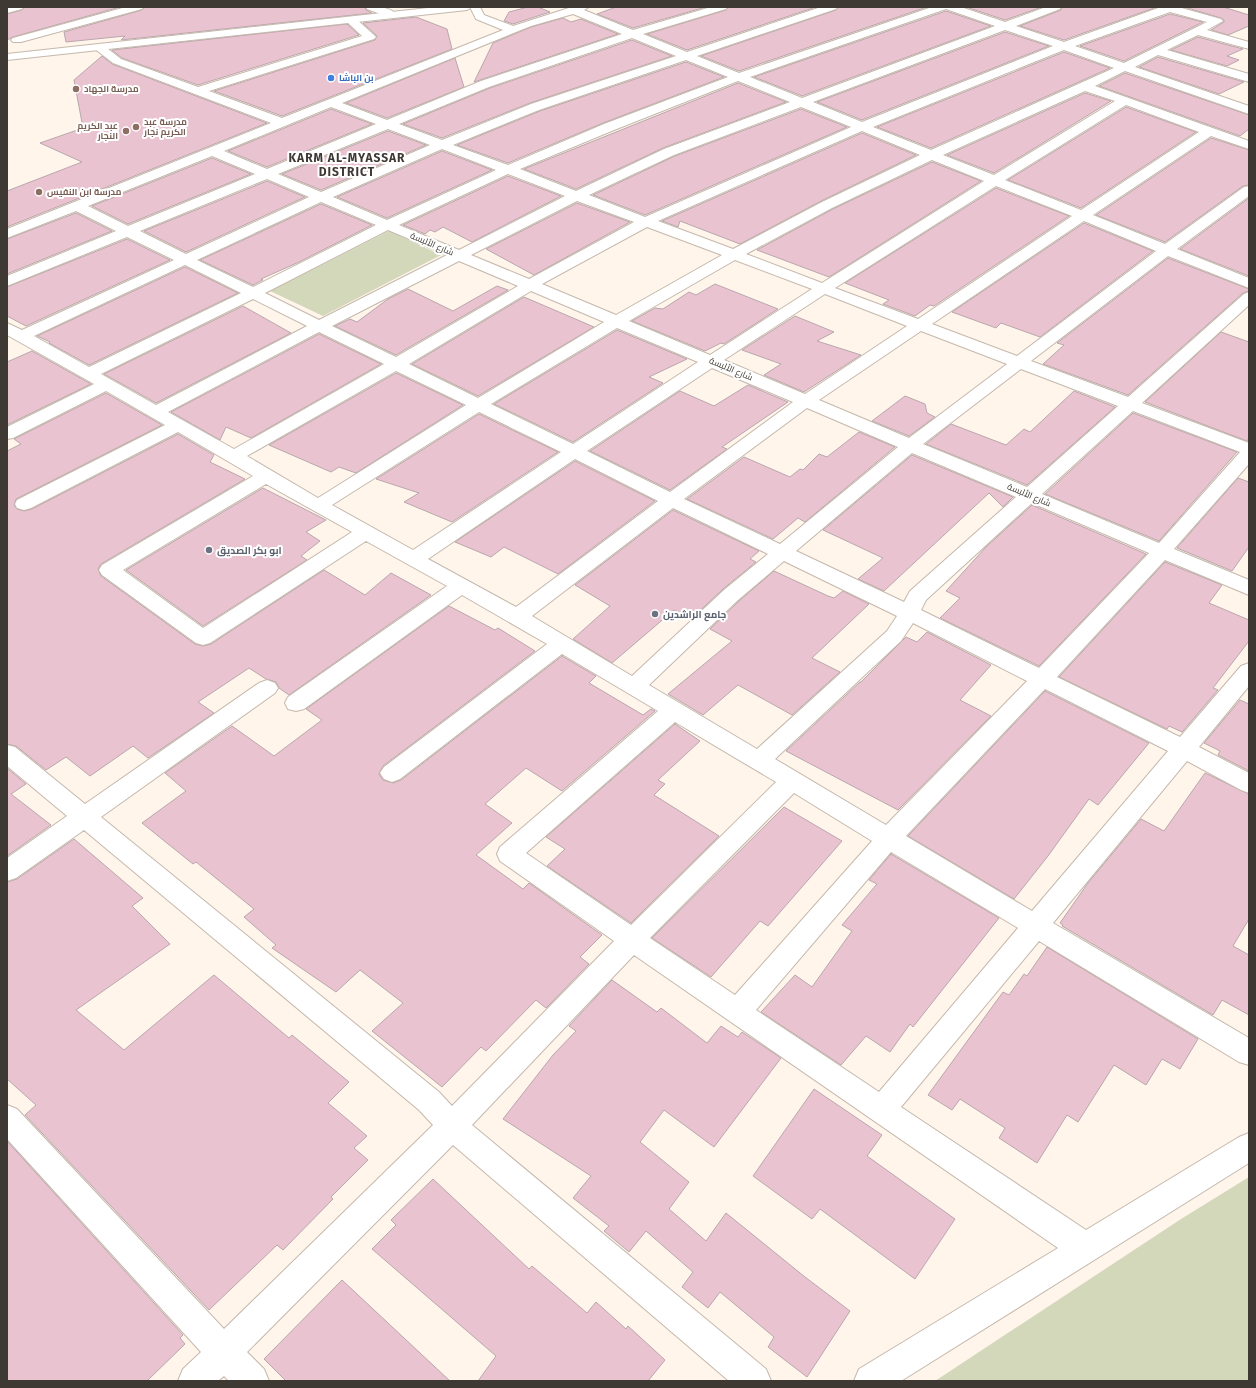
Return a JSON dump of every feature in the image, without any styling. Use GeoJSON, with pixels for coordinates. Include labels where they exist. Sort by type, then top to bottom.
{"type":"FeatureCollection","features":[{"type":"Feature","properties":{"kind":"street"},"geometry":{"type":"LineString","coordinates":[[7,10],[18,7]]}},
{"type":"Feature","properties":{"kind":"street"},"geometry":{"type":"LineString","coordinates":[[12,38],[138,7]]}},
{"type":"Feature","properties":{"kind":"street"},"geometry":{"type":"LineString","coordinates":[[371,7],[392,15]]}},
{"type":"Feature","properties":{"kind":"street"},"geometry":{"type":"LineString","coordinates":[[7,57],[467,7]]}},
{"type":"Feature","properties":{"kind":"street"},"geometry":{"type":"LineString","coordinates":[[475,7],[480,17],[513,30]]}},
{"type":"Feature","properties":{"kind":"street"},"geometry":{"type":"LineString","coordinates":[[7,281],[485,84],[633,34],[722,7]]}},
{"type":"Feature","properties":{"kind":"street"},"geometry":{"type":"LineString","coordinates":[[14,332],[186,260],[321,197],[441,145],[535,107],[832,7]]}},
{"type":"Feature","properties":{"kind":"street"},"geometry":{"type":"LineString","coordinates":[[88,374],[254,294],[387,225],[507,170],[610,126],[738,77],[943,7]]}},
{"type":"Feature","properties":{"kind":"street"},"geometry":{"type":"LineString","coordinates":[[950,7],[1124,68],[1247,107]]}},
{"type":"Feature","properties":{"kind":"street"},"geometry":{"type":"LineString","coordinates":[[155,412],[459,255],[576,196],[669,152],[1056,7]]}},
{"type":"Feature","properties":{"kind":"street"},"geometry":{"type":"LineString","coordinates":[[234,456],[396,364],[530,285],[645,222],[861,127],[1064,46],[1168,8],[1217,21],[1124,68],[930,154],[827,205],[734,255],[617,321],[478,404],[320,505]]}},
{"type":"Feature","properties":{"kind":"street"},"geometry":{"type":"LineString","coordinates":[[7,234],[513,30],[579,9],[685,56],[1249,283]]}},
{"type":"Feature","properties":{"kind":"street"},"geometry":{"type":"LineString","coordinates":[[198,92],[370,37],[351,20]]}},
{"type":"Feature","properties":{"kind":"street"},"geometry":{"type":"LineString","coordinates":[[1198,31],[1249,46]]}},
{"type":"Feature","properties":{"kind":"street"},"geometry":{"type":"LineString","coordinates":[[12,38],[36,54]]}},
{"type":"Feature","properties":{"kind":"street"},"geometry":{"type":"LineString","coordinates":[[99,47],[117,61],[283,123]]}},
{"type":"Feature","properties":{"kind":"street"},"geometry":{"type":"LineString","coordinates":[[1157,51],[1249,78]]}},
{"type":"Feature","properties":{"kind":"street"},"geometry":{"type":"LineString","coordinates":[[1084,86],[1124,101],[1213,124],[1249,145]]}},
{"type":"Feature","properties":{"kind":"street"},"geometry":{"type":"LineString","coordinates":[[414,559],[572,451],[710,360],[993,180],[1124,101]]}},
{"type":"Feature","properties":{"kind":"street"},"geometry":{"type":"LineString","coordinates":[[331,103],[1249,449]]}},
{"type":"Feature","properties":{"kind":"street"},"geometry":{"type":"LineString","coordinates":[[517,617],[671,500],[806,401],[1082,216],[1213,124],[1247,107]]}},
{"type":"Feature","properties":{"kind":"street","name":"شارع الألبسة"},"geometry":{"type":"LineString","coordinates":[[212,151],[1249,588]]}},
{"type":"Feature","properties":{"kind":"street"},"geometry":{"type":"LineString","coordinates":[[634,687],[731,595],[911,445],[1166,250],[1249,190]]}},
{"type":"Feature","properties":{"kind":"street"},"geometry":{"type":"LineString","coordinates":[[77,206],[671,500],[909,613],[1184,749],[1249,784]]}},
{"type":"Feature","properties":{"kind":"street"},"geometry":{"type":"LineString","coordinates":[[758,761],[894,636],[909,613],[917,596],[1030,496],[1129,404],[1249,297]]}},
{"type":"Feature","properties":{"kind":"street"},"geometry":{"type":"LineString","coordinates":[[14,332],[517,617],[1249,1053]]}},
{"type":"Feature","properties":{"kind":"street"},"geometry":{"type":"LineString","coordinates":[[7,434],[107,384]]}},
{"type":"Feature","properties":{"kind":"street"},"geometry":{"type":"LineString","coordinates":[[24,504],[178,425]]}},
{"type":"Feature","properties":{"kind":"street"},"geometry":{"type":"LineString","coordinates":[[738,1011],[889,838],[1042,680],[1162,551],[1249,453]]}},
{"type":"Feature","properties":{"kind":"street"},"geometry":{"type":"LineString","coordinates":[[266,476],[109,570],[203,638],[366,532]]}},
{"type":"Feature","properties":{"kind":"street"},"geometry":{"type":"LineString","coordinates":[[296,703],[462,586]]}},
{"type":"Feature","properties":{"kind":"street"},"geometry":{"type":"LineString","coordinates":[[392,772],[561,644]]}},
{"type":"Feature","properties":{"kind":"street"},"geometry":{"type":"LineString","coordinates":[[882,1109],[1249,671]]}},
{"type":"Feature","properties":{"kind":"street"},"geometry":{"type":"LineString","coordinates":[[7,871],[267,688]]}},
{"type":"Feature","properties":{"kind":"street"},"geometry":{"type":"LineString","coordinates":[[673,711],[509,854],[632,940],[1085,1248]]}},
{"type":"Feature","properties":{"kind":"street"},"geometry":{"type":"LineString","coordinates":[[7,753],[429,1101],[452,1126],[754,1381]]}},
{"type":"Feature","properties":{"kind":"street"},"geometry":{"type":"LineString","coordinates":[[195,1381],[452,1126],[632,940],[792,781]]}},
{"type":"Feature","properties":{"kind":"street"},"geometry":{"type":"LineString","coordinates":[[7,1118],[223,1352],[252,1381]]}},
{"type":"Feature","properties":{"kind":"street"},"geometry":{"type":"LineString","coordinates":[[871,1381],[1249,1147]]}},
{"type":"Feature","properties":{"kind":"green space"},"geometry":{"type":"Polygon","coordinates":[[[389,231],[441,255],[323,316],[270,291],[389,231]]]}},
{"type":"Feature","properties":{"kind":"green space"},"geometry":{"type":"Polygon","coordinates":[[[1249,1177],[1249,1381],[935,1381],[1181,1219],[1249,1177]]]}},
{"type":"Feature","properties":{"kind":"building"},"geometry":{"type":"Polygon","coordinates":[[[24,7],[120,7],[7,40],[7,14],[22,10],[24,7]]]}},
{"type":"Feature","properties":{"kind":"building"},"geometry":{"type":"Polygon","coordinates":[[[144,7],[365,7],[366,10],[372,13],[121,40],[125,36],[66,42],[64,32],[142,10],[144,7]]]}},
{"type":"Feature","properties":{"kind":"building"},"geometry":{"type":"Polygon","coordinates":[[[528,7],[538,7],[550,12],[513,24],[504,21],[509,12],[528,7]]]}},
{"type":"Feature","properties":{"kind":"building"},"geometry":{"type":"Polygon","coordinates":[[[616,7],[706,7],[633,28],[597,14],[616,7]]]}},
{"type":"Feature","properties":{"kind":"building"},"geometry":{"type":"Polygon","coordinates":[[[728,7],[816,7],[687,50],[647,34],[726,10],[728,7]]]}},
{"type":"Feature","properties":{"kind":"building"},"geometry":{"type":"Polygon","coordinates":[[[838,7],[927,7],[739,71],[701,56],[836,10],[838,7]]]}},
{"type":"Feature","properties":{"kind":"building"},"geometry":{"type":"Polygon","coordinates":[[[966,7],[1042,7],[1005,20],[966,7]]]}},
{"type":"Feature","properties":{"kind":"building"},"geometry":{"type":"Polygon","coordinates":[[[1062,7],[1157,7],[1064,40],[1020,26],[1061,10],[1062,7]]]}},
{"type":"Feature","properties":{"kind":"building"},"geometry":{"type":"Polygon","coordinates":[[[1184,7],[1223,7],[1249,15],[1249,26],[1228,35],[1211,30],[1224,22],[1221,18],[1184,7]]]}},
{"type":"Feature","properties":{"kind":"building"},"geometry":{"type":"Polygon","coordinates":[[[946,11],[991,26],[802,96],[754,77],[946,11]]]}},
{"type":"Feature","properties":{"kind":"building"},"geometry":{"type":"Polygon","coordinates":[[[1170,14],[1203,22],[1124,61],[1080,46],[1170,14]]]}},
{"type":"Feature","properties":{"kind":"building"},"geometry":{"type":"Polygon","coordinates":[[[416,17],[447,29],[452,49],[282,116],[214,91],[375,40],[377,36],[363,23],[416,17]]]}},
{"type":"Feature","properties":{"kind":"building"},"geometry":{"type":"Polygon","coordinates":[[[563,18],[571,22],[581,19],[618,34],[474,82],[493,43],[531,27],[563,18]]]}},
{"type":"Feature","properties":{"kind":"building"},"geometry":{"type":"Polygon","coordinates":[[[347,24],[359,35],[198,85],[122,58],[112,50],[347,24]]]}},
{"type":"Feature","properties":{"kind":"building"},"geometry":{"type":"Polygon","coordinates":[[[1005,32],[1049,46],[862,120],[817,102],[1005,32]]]}},
{"type":"Feature","properties":{"kind":"building"},"geometry":{"type":"Polygon","coordinates":[[[1198,37],[1243,49],[1227,56],[1239,60],[1227,66],[1171,50],[1198,37]]]}},
{"type":"Feature","properties":{"kind":"building"},"geometry":{"type":"Polygon","coordinates":[[[632,40],[672,56],[530,103],[442,138],[403,124],[490,88],[632,40]]]}},
{"type":"Feature","properties":{"kind":"building"},"geometry":{"type":"Polygon","coordinates":[[[1064,52],[1110,68],[931,148],[877,127],[1064,52]]]}},
{"type":"Feature","properties":{"kind":"building"},"geometry":{"type":"Polygon","coordinates":[[[102,56],[112,64],[267,123],[7,227],[7,191],[82,162],[40,143],[83,128],[74,80],[102,56]]]}},
{"type":"Feature","properties":{"kind":"building"},"geometry":{"type":"Polygon","coordinates":[[[1158,57],[1244,82],[1219,94],[1139,67],[1158,57]]]}},
{"type":"Feature","properties":{"kind":"building"},"geometry":{"type":"Polygon","coordinates":[[[455,58],[464,87],[387,118],[346,103],[455,58]]]}},
{"type":"Feature","properties":{"kind":"building"},"geometry":{"type":"Polygon","coordinates":[[[686,62],[724,77],[603,123],[508,163],[457,145],[540,111],[686,62]]]}},
{"type":"Feature","properties":{"kind":"building"},"geometry":{"type":"Polygon","coordinates":[[[1125,73],[1249,115],[1249,129],[1240,136],[1099,86],[1125,73]]]}},
{"type":"Feature","properties":{"kind":"building"},"geometry":{"type":"Polygon","coordinates":[[[738,83],[786,102],[663,148],[576,189],[524,169],[738,83]]]}},
{"type":"Feature","properties":{"kind":"building"},"geometry":{"type":"Polygon","coordinates":[[[1085,93],[1111,101],[994,173],[947,155],[1085,93]]]}},
{"type":"Feature","properties":{"kind":"building"},"geometry":{"type":"Polygon","coordinates":[[[1126,107],[1196,132],[1081,208],[1008,180],[1126,107]]]}},
{"type":"Feature","properties":{"kind":"building"},"geometry":{"type":"Polygon","coordinates":[[[331,109],[372,124],[267,167],[228,151],[331,109]]]}},
{"type":"Feature","properties":{"kind":"building"},"geometry":{"type":"Polygon","coordinates":[[[801,109],[847,127],[645,215],[593,195],[675,156],[801,109]]]}},
{"type":"Feature","properties":{"kind":"building"},"geometry":{"type":"Polygon","coordinates":[[[388,131],[426,145],[321,190],[282,174],[388,131]]]}},
{"type":"Feature","properties":{"kind":"building"},"geometry":{"type":"Polygon","coordinates":[[[862,133],[916,155],[821,201],[740,244],[680,221],[678,227],[662,221],[862,133]]]}},
{"type":"Feature","properties":{"kind":"building"},"geometry":{"type":"Polygon","coordinates":[[[1211,138],[1249,150],[1249,185],[1243,186],[1165,242],[1096,215],[1211,138]]]}},
{"type":"Feature","properties":{"kind":"building"},"geometry":{"type":"Polygon","coordinates":[[[442,151],[492,170],[387,218],[337,197],[442,151]]]}},
{"type":"Feature","properties":{"kind":"building"},"geometry":{"type":"Polygon","coordinates":[[[212,158],[251,174],[128,224],[92,206],[212,158]]]}},
{"type":"Feature","properties":{"kind":"building"},"geometry":{"type":"Polygon","coordinates":[[[932,162],[981,181],[829,277],[757,250],[833,209],[932,162]]]}},
{"type":"Feature","properties":{"kind":"building"},"geometry":{"type":"Polygon","coordinates":[[[508,176],[561,196],[472,242],[443,227],[435,232],[430,230],[425,234],[403,225],[508,176]]]}},
{"type":"Feature","properties":{"kind":"building"},"geometry":{"type":"Polygon","coordinates":[[[267,181],[305,197],[186,252],[144,231],[267,181]]]}},
{"type":"Feature","properties":{"kind":"building"},"geometry":{"type":"Polygon","coordinates":[[[996,188],[1069,216],[934,306],[930,305],[915,316],[883,304],[889,300],[845,283],[996,188]]]}},
{"type":"Feature","properties":{"kind":"building"},"geometry":{"type":"Polygon","coordinates":[[[1249,198],[1249,276],[1180,249],[1249,198]]]}},
{"type":"Feature","properties":{"kind":"building"},"geometry":{"type":"Polygon","coordinates":[[[577,203],[630,222],[534,275],[486,249],[577,203]]]}},
{"type":"Feature","properties":{"kind":"building"},"geometry":{"type":"Polygon","coordinates":[[[321,204],[372,225],[299,262],[261,279],[263,280],[253,285],[200,260],[321,204]]]}},
{"type":"Feature","properties":{"kind":"building"},"geometry":{"type":"Polygon","coordinates":[[[76,213],[112,231],[7,274],[7,239],[76,213]]]}},
{"type":"Feature","properties":{"kind":"building"},"geometry":{"type":"Polygon","coordinates":[[[1084,223],[1153,251],[1040,337],[1001,323],[996,328],[952,312],[1084,223]]]}},
{"type":"Feature","properties":{"kind":"building"},"geometry":{"type":"Polygon","coordinates":[[[127,239],[170,260],[26,326],[7,316],[7,287],[127,239]]]}},
{"type":"Feature","properties":{"kind":"building"},"geometry":{"type":"Polygon","coordinates":[[[1168,258],[1249,289],[1249,291],[1243,293],[1128,395],[1043,364],[1064,345],[1057,343],[1168,258]]]}},
{"type":"Feature","properties":{"kind":"building"},"geometry":{"type":"Polygon","coordinates":[[[185,267],[238,293],[89,365],[37,336],[185,267]]]}},
{"type":"Feature","properties":{"kind":"building"},"geometry":{"type":"Polygon","coordinates":[[[715,284],[778,309],[724,344],[721,343],[705,351],[632,321],[655,308],[663,309],[689,292],[696,295],[715,284]]]}},
{"type":"Feature","properties":{"kind":"building"},"geometry":{"type":"Polygon","coordinates":[[[497,286],[508,290],[396,355],[335,326],[350,319],[357,322],[388,299],[408,289],[453,311],[497,286]]]}},
{"type":"Feature","properties":{"kind":"building"},"geometry":{"type":"Polygon","coordinates":[[[524,297],[594,327],[478,396],[412,364],[524,297]]]}},
{"type":"Feature","properties":{"kind":"building"},"geometry":{"type":"Polygon","coordinates":[[[243,306],[291,333],[156,403],[104,374],[243,306]]]}},
{"type":"Feature","properties":{"kind":"building"},"geometry":{"type":"Polygon","coordinates":[[[795,316],[834,332],[817,341],[861,355],[804,392],[764,375],[781,364],[742,350],[795,316]]]}},
{"type":"Feature","properties":{"kind":"building"},"geometry":{"type":"Polygon","coordinates":[[[617,330],[687,359],[649,377],[663,383],[573,442],[494,404],[617,330]]]}},
{"type":"Feature","properties":{"kind":"building"},"geometry":{"type":"Polygon","coordinates":[[[1221,332],[1249,342],[1249,438],[1247,441],[1145,402],[1221,332]]]}},
{"type":"Feature","properties":{"kind":"building"},"geometry":{"type":"Polygon","coordinates":[[[319,334],[381,364],[251,438],[226,427],[220,440],[171,412],[319,334]]]}},
{"type":"Feature","properties":{"kind":"building"},"geometry":{"type":"Polygon","coordinates":[[[32,351],[91,384],[7,425],[7,362],[32,351]]]}},
{"type":"Feature","properties":{"kind":"building"},"geometry":{"type":"Polygon","coordinates":[[[396,373],[463,405],[356,473],[339,467],[331,472],[269,445],[396,373]]]}},
{"type":"Feature","properties":{"kind":"building"},"geometry":{"type":"Polygon","coordinates":[[[748,385],[788,402],[722,447],[727,449],[670,490],[590,451],[680,391],[714,406],[748,385]]]}},
{"type":"Feature","properties":{"kind":"building"},"geometry":{"type":"Polygon","coordinates":[[[1074,391],[1115,407],[1027,485],[926,444],[951,424],[1006,445],[1024,429],[1030,432],[1074,391]]]}},
{"type":"Feature","properties":{"kind":"building"},"geometry":{"type":"Polygon","coordinates":[[[106,393],[162,425],[16,499],[14,505],[17,509],[24,511],[32,509],[178,434],[214,455],[210,462],[245,479],[101,564],[98,569],[101,576],[195,644],[203,646],[211,644],[324,570],[365,595],[391,573],[431,595],[289,695],[279,688],[276,682],[266,679],[249,668],[198,702],[214,713],[148,758],[133,746],[90,776],[66,757],[46,770],[16,746],[7,744],[7,451],[21,444],[14,439],[106,393]]]}},
{"type":"Feature","properties":{"kind":"building"},"geometry":{"type":"Polygon","coordinates":[[[905,396],[925,404],[927,413],[935,417],[909,436],[872,421],[905,396]]]}},
{"type":"Feature","properties":{"kind":"building"},"geometry":{"type":"Polygon","coordinates":[[[1133,413],[1237,452],[1159,541],[1045,494],[1133,413]]]}},
{"type":"Feature","properties":{"kind":"building"},"geometry":{"type":"Polygon","coordinates":[[[479,414],[558,452],[452,522],[404,502],[419,493],[376,479],[479,414]]]}},
{"type":"Feature","properties":{"kind":"building"},"geometry":{"type":"Polygon","coordinates":[[[859,432],[895,447],[805,522],[798,518],[773,539],[687,499],[744,457],[790,477],[800,469],[803,470],[819,454],[827,457],[859,432]]]}},
{"type":"Feature","properties":{"kind":"building"},"geometry":{"type":"Polygon","coordinates":[[[912,455],[1013,497],[1003,507],[989,493],[884,591],[858,579],[883,558],[823,530],[912,455]]]}},
{"type":"Feature","properties":{"kind":"building"},"geometry":{"type":"Polygon","coordinates":[[[575,461],[655,501],[558,574],[504,547],[491,557],[455,542],[575,461]]]}},
{"type":"Feature","properties":{"kind":"building"},"geometry":{"type":"Polygon","coordinates":[[[1238,478],[1249,482],[1249,547],[1232,571],[1177,548],[1238,478]]]}},
{"type":"Feature","properties":{"kind":"building"},"geometry":{"type":"Polygon","coordinates":[[[263,488],[326,520],[306,532],[320,541],[301,556],[307,560],[203,626],[126,570],[263,488]]]}},
{"type":"Feature","properties":{"kind":"building"},"geometry":{"type":"Polygon","coordinates":[[[1032,505],[1146,554],[1039,666],[940,618],[960,598],[946,591],[986,547],[1032,505]]]}},
{"type":"Feature","properties":{"kind":"building"},"geometry":{"type":"Polygon","coordinates":[[[673,510],[759,551],[750,559],[756,562],[723,589],[691,619],[674,610],[612,663],[573,639],[610,606],[575,585],[673,510]]]}},
{"type":"Feature","properties":{"kind":"building"},"geometry":{"type":"Polygon","coordinates":[[[1165,562],[1222,585],[1209,603],[1249,620],[1249,641],[1213,688],[1218,690],[1182,732],[1169,726],[1167,729],[1059,677],[1165,562]]]}},
{"type":"Feature","properties":{"kind":"building"},"geometry":{"type":"Polygon","coordinates":[[[774,571],[828,596],[834,598],[843,591],[869,604],[812,658],[840,672],[792,715],[738,685],[703,715],[668,694],[732,641],[710,629],[739,601],[774,571]]]}},
{"type":"Feature","properties":{"kind":"building"},"geometry":{"type":"Polygon","coordinates":[[[449,606],[495,630],[498,628],[535,651],[383,766],[379,774],[383,780],[393,783],[401,780],[562,656],[596,676],[589,683],[643,715],[651,709],[655,711],[562,791],[526,768],[485,804],[512,823],[476,855],[523,889],[529,883],[602,935],[580,957],[589,964],[546,1008],[536,1000],[486,1051],[481,1047],[442,1087],[372,1031],[403,1003],[360,970],[336,992],[272,948],[276,945],[244,917],[254,909],[196,862],[193,864],[142,823],[186,791],[165,773],[232,726],[274,756],[322,720],[306,709],[449,606]]]}},
{"type":"Feature","properties":{"kind":"building"},"geometry":{"type":"Polygon","coordinates":[[[927,632],[991,665],[960,700],[991,716],[898,810],[786,751],[861,682],[906,637],[917,642],[927,632]]]}},
{"type":"Feature","properties":{"kind":"building"},"geometry":{"type":"Polygon","coordinates":[[[1045,691],[1149,743],[1098,805],[1089,799],[1048,856],[1014,899],[908,836],[1045,691]]]}},
{"type":"Feature","properties":{"kind":"building"},"geometry":{"type":"Polygon","coordinates":[[[1240,700],[1249,704],[1249,771],[1218,755],[1220,751],[1204,743],[1240,700]]]}},
{"type":"Feature","properties":{"kind":"building"},"geometry":{"type":"Polygon","coordinates":[[[675,724],[700,741],[658,780],[665,784],[654,795],[719,836],[631,923],[547,866],[565,849],[546,837],[675,724]]]}},
{"type":"Feature","properties":{"kind":"building"},"geometry":{"type":"Polygon","coordinates":[[[7,768],[26,784],[11,794],[51,825],[7,856],[7,768]]]}},
{"type":"Feature","properties":{"kind":"building"},"geometry":{"type":"Polygon","coordinates":[[[1205,773],[1249,794],[1249,919],[1233,946],[1249,955],[1249,1015],[1222,1000],[1213,1015],[1062,926],[1063,925],[1060,923],[1088,883],[1141,819],[1164,831],[1205,773]]]}},
{"type":"Feature","properties":{"kind":"building"},"geometry":{"type":"Polygon","coordinates":[[[784,807],[842,841],[768,926],[760,921],[711,977],[652,938],[784,807]]]}},
{"type":"Feature","properties":{"kind":"building"},"geometry":{"type":"Polygon","coordinates":[[[74,839],[143,898],[132,906],[170,944],[76,1010],[124,1050],[214,975],[289,1038],[292,1035],[349,1082],[328,1103],[367,1136],[354,1148],[368,1160],[331,1197],[333,1199],[283,1250],[277,1245],[209,1310],[25,1115],[36,1105],[7,1079],[7,882],[17,879],[74,839]]]}},
{"type":"Feature","properties":{"kind":"building"},"geometry":{"type":"Polygon","coordinates":[[[891,854],[999,918],[913,1027],[910,1024],[890,1052],[866,1036],[841,1065],[761,1012],[795,975],[812,987],[852,931],[842,925],[877,884],[869,880],[891,854]]]}},
{"type":"Feature","properties":{"kind":"building"},"geometry":{"type":"Polygon","coordinates":[[[1047,947],[1198,1039],[1180,1069],[1162,1059],[1146,1085],[1114,1065],[1078,1122],[1067,1115],[1037,1163],[999,1138],[1005,1128],[960,1099],[952,1110],[928,1095],[1003,992],[1009,995],[1024,974],[1027,976],[1047,947]]]}},
{"type":"Feature","properties":{"kind":"building"},"geometry":{"type":"Polygon","coordinates":[[[612,980],[657,1012],[661,1008],[707,1043],[721,1026],[738,1037],[742,1032],[781,1058],[714,1147],[664,1110],[640,1142],[689,1182],[669,1209],[706,1241],[726,1213],[805,1277],[850,1311],[807,1377],[768,1347],[774,1337],[720,1292],[708,1308],[682,1287],[693,1272],[646,1231],[629,1252],[604,1231],[609,1226],[573,1198],[591,1176],[503,1119],[553,1055],[576,1031],[569,1026],[612,980]]]}},
{"type":"Feature","properties":{"kind":"building"},"geometry":{"type":"Polygon","coordinates":[[[814,1089],[882,1135],[867,1156],[955,1219],[915,1279],[820,1209],[812,1219],[753,1176],[814,1089]]]}},
{"type":"Feature","properties":{"kind":"building"},"geometry":{"type":"Polygon","coordinates":[[[7,1141],[183,1335],[180,1338],[185,1344],[147,1381],[7,1381],[7,1141]]]}},
{"type":"Feature","properties":{"kind":"building"},"geometry":{"type":"Polygon","coordinates":[[[433,1179],[529,1269],[532,1266],[587,1313],[596,1302],[626,1329],[628,1326],[665,1360],[648,1381],[478,1381],[496,1356],[372,1249],[396,1225],[391,1220],[433,1179]]]}},
{"type":"Feature","properties":{"kind":"building"},"geometry":{"type":"Polygon","coordinates":[[[342,1280],[450,1381],[286,1381],[264,1359],[342,1280]]]}},
{"type":"Feature","properties":{"kind":"place","name":"بن الباشا"},"geometry":{"type":"Point","coordinates":[331,78]}},
{"type":"Feature","properties":{"kind":"place","name":"مدرسة الجهاد"},"geometry":{"type":"Point","coordinates":[76,89]}},
{"type":"Feature","properties":{"kind":"place","name":"مدرسة عبد الكريم نجار"},"geometry":{"type":"Point","coordinates":[136,127]}},
{"type":"Feature","properties":{"kind":"place","name":"عبد الكريم النجار"},"geometry":{"type":"Point","coordinates":[126,131]}},
{"type":"Feature","properties":{"kind":"place","name":"مدرسة ابن النفيس"},"geometry":{"type":"Point","coordinates":[39,192]}},
{"type":"Feature","properties":{"kind":"place","name":"ابو بكر الصديق"},"geometry":{"type":"Point","coordinates":[209,550]}},
{"type":"Feature","properties":{"kind":"place","name":"جامع الراشدين"},"geometry":{"type":"Point","coordinates":[655,614]}},
{"type":"Feature","properties":{"kind":"district","name":"KARM AL-MYASSAR DISTRICT"},"geometry":{"type":"Point","coordinates":[347,165]}}]}
